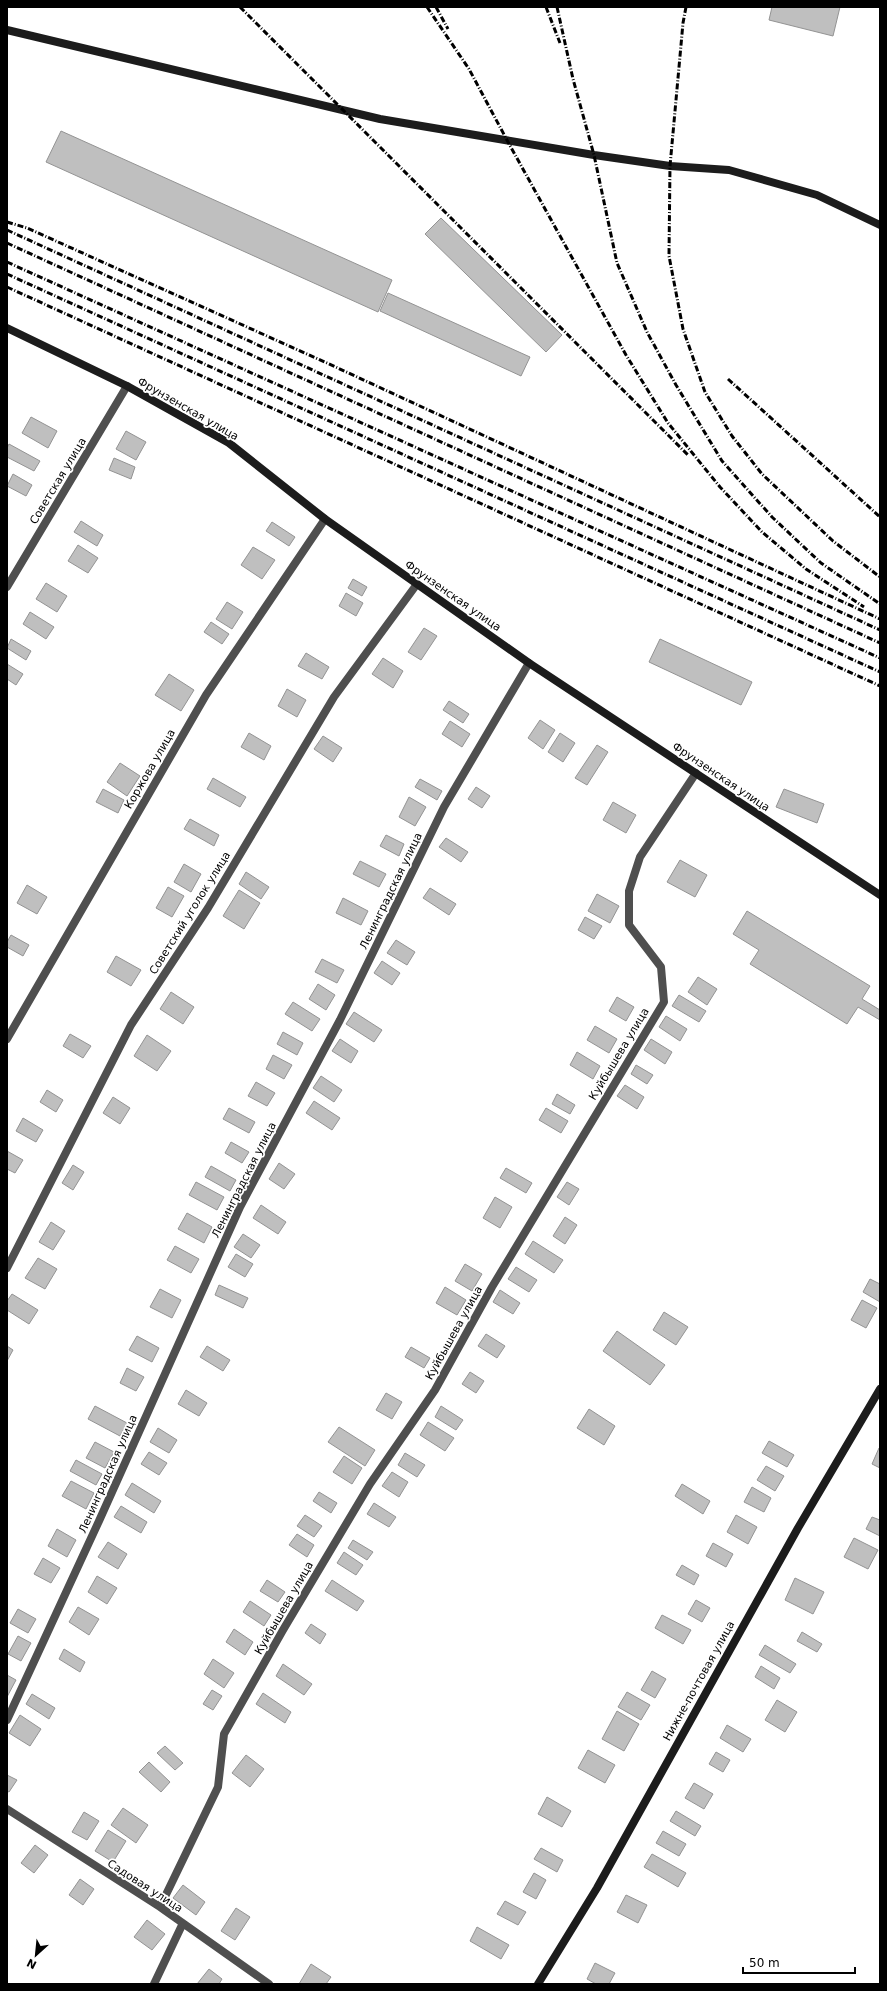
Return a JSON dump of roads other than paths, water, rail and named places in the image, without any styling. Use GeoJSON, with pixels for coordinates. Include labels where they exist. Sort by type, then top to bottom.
{"type":"FeatureCollection","features":[{"type":"Feature","properties":{"kind":"street"},"geometry":{"type":"LineString","coordinates":[[7,30],[380,118],[594,155],[670,166],[729,170],[817,195],[880,225]]}},
{"type":"Feature","properties":{"kind":"street","name":"Фрунзенская улица"},"geometry":{"type":"LineString","coordinates":[[7,328],[128,386],[229,443],[325,519],[529,664],[880,895]]}},
{"type":"Feature","properties":{"kind":"street","name":"Советская улица"},"geometry":{"type":"LineString","coordinates":[[7,587],[128,386]]}},
{"type":"Feature","properties":{"kind":"street","name":"Коржова улица"},"geometry":{"type":"LineString","coordinates":[[7,1039],[206,695],[325,519]]}},
{"type":"Feature","properties":{"kind":"street","name":"Советский уголок улица"},"geometry":{"type":"LineString","coordinates":[[7,1268],[131,1025],[208,908],[334,697],[417,584]]}},
{"type":"Feature","properties":{"kind":"street","name":"Ленинградская улица"},"geometry":{"type":"LineString","coordinates":[[7,1720],[99,1521],[240,1207],[340,1020],[444,807],[529,664]]}},
{"type":"Feature","properties":{"kind":"street","name":"Куйбышева улица"},"geometry":{"type":"LineString","coordinates":[[160,1907],[218,1787],[224,1734],[283,1630],[362,1497],[436,1390],[496,1280],[664,1002],[661,967],[629,925],[629,891],[640,857],[696,774]]}},
{"type":"Feature","properties":{"kind":"street","name":"Нижне-почтовая улица"},"geometry":{"type":"LineString","coordinates":[[538,1984],[597,1888],[798,1528],[880,1389]]}},
{"type":"Feature","properties":{"kind":"street","name":"Садовая улица"},"geometry":{"type":"LineString","coordinates":[[7,1809],[160,1907],[269,1984]]}},
{"type":"Feature","properties":{"kind":"street"},"geometry":{"type":"LineString","coordinates":[[154,1984],[183,1923]]}},
{"type":"Feature","properties":{"kind":"railway"},"geometry":{"type":"LineString","coordinates":[[240,7],[689,456]]}},
{"type":"Feature","properties":{"kind":"railway"},"geometry":{"type":"LineString","coordinates":[[427,7],[469,69],[626,355],[668,423],[720,487],[762,532],[806,569],[864,607]]}},
{"type":"Feature","properties":{"kind":"railway"},"geometry":{"type":"LineString","coordinates":[[436,7],[448,29]]}},
{"type":"Feature","properties":{"kind":"railway"},"geometry":{"type":"LineString","coordinates":[[546,7],[560,43]]}},
{"type":"Feature","properties":{"kind":"railway"},"geometry":{"type":"LineString","coordinates":[[557,7],[573,79],[594,155],[617,263],[647,332],[676,385],[722,461],[772,517],[821,563],[880,604]]}},
{"type":"Feature","properties":{"kind":"railway"},"geometry":{"type":"LineString","coordinates":[[686,7],[683,23],[670,166],[669,256],[683,329],[705,392],[732,436],[762,474],[833,541],[880,577]]}},
{"type":"Feature","properties":{"kind":"railway"},"geometry":{"type":"LineString","coordinates":[[7,222],[27,228],[327,363],[880,619]]}},
{"type":"Feature","properties":{"kind":"railway"},"geometry":{"type":"LineString","coordinates":[[7,230],[880,630]]}},
{"type":"Feature","properties":{"kind":"railway"},"geometry":{"type":"LineString","coordinates":[[7,243],[880,643]]}},
{"type":"Feature","properties":{"kind":"railway"},"geometry":{"type":"LineString","coordinates":[[7,262],[880,658]]}},
{"type":"Feature","properties":{"kind":"railway"},"geometry":{"type":"LineString","coordinates":[[7,274],[880,672]]}},
{"type":"Feature","properties":{"kind":"railway"},"geometry":{"type":"LineString","coordinates":[[7,287],[880,686]]}},
{"type":"Feature","properties":{"kind":"railway"},"geometry":{"type":"LineString","coordinates":[[728,379],[880,517]]}}]}
